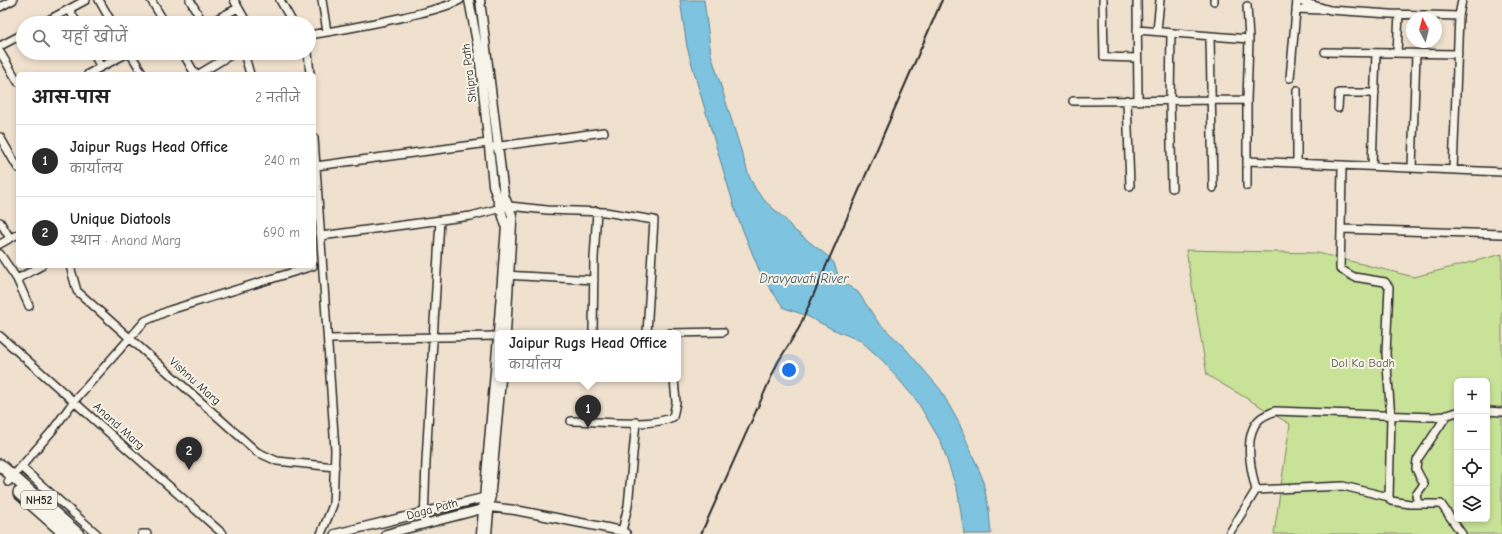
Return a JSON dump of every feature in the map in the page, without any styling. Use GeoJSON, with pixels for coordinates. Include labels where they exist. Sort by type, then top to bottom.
{"type":"FeatureCollection","features":[{"type":"Feature","properties":{"kind":"highway","name":"NH52"},"geometry":{"type":"LineString","coordinates":[[0,465],[7,478],[65,534]]}},
{"type":"Feature","properties":{"kind":"highway","name":"NH52"},"geometry":{"type":"LineString","coordinates":[[7,478],[78,534]]}},
{"type":"Feature","properties":{"kind":"street"},"geometry":{"type":"LineString","coordinates":[[0,7],[14,0]]}},
{"type":"Feature","properties":{"kind":"street"},"geometry":{"type":"LineString","coordinates":[[56,16],[86,0]]}},
{"type":"Feature","properties":{"kind":"street"},"geometry":{"type":"LineString","coordinates":[[99,0],[108,16]]}},
{"type":"Feature","properties":{"kind":"street"},"geometry":{"type":"LineString","coordinates":[[151,0],[161,16]]}},
{"type":"Feature","properties":{"kind":"street"},"geometry":{"type":"LineString","coordinates":[[190,0],[199,16]]}},
{"type":"Feature","properties":{"kind":"street"},"geometry":{"type":"LineString","coordinates":[[234,0],[243,16]]}},
{"type":"Feature","properties":{"kind":"street"},"geometry":{"type":"LineString","coordinates":[[280,0],[289,16]]}},
{"type":"Feature","properties":{"kind":"street"},"geometry":{"type":"LineString","coordinates":[[322,0],[327,32]]}},
{"type":"Feature","properties":{"kind":"street"},"geometry":{"type":"LineString","coordinates":[[316,34],[449,6],[460,0]]}},
{"type":"Feature","properties":{"kind":"street","name":"Shipra Path"},"geometry":{"type":"LineString","coordinates":[[469,0],[479,53],[493,185],[505,206]]}},
{"type":"Feature","properties":{"kind":"street"},"geometry":{"type":"LineString","coordinates":[[480,0],[499,146],[505,206],[507,276],[506,330]]}},
{"type":"Feature","properties":{"kind":"street"},"geometry":{"type":"LineString","coordinates":[[1103,0],[1104,57],[1137,58]]}},
{"type":"Feature","properties":{"kind":"street"},"geometry":{"type":"LineString","coordinates":[[1138,0],[1138,99]]}},
{"type":"Feature","properties":{"kind":"street"},"geometry":{"type":"LineString","coordinates":[[1157,31],[1160,0]]}},
{"type":"Feature","properties":{"kind":"street"},"geometry":{"type":"LineString","coordinates":[[1290,78],[1297,0],[1330,10]]}},
{"type":"Feature","properties":{"kind":"street"},"geometry":{"type":"LineString","coordinates":[[1453,170],[1459,16],[1462,0]]}},
{"type":"Feature","properties":{"kind":"street"},"geometry":{"type":"LineString","coordinates":[[1247,6],[1249,39],[1246,100],[1247,186]]}},
{"type":"Feature","properties":{"kind":"street"},"geometry":{"type":"LineString","coordinates":[[223,16],[238,8]]}},
{"type":"Feature","properties":{"kind":"street"},"geometry":{"type":"LineString","coordinates":[[69,9],[73,16]]}},
{"type":"Feature","properties":{"kind":"street"},"geometry":{"type":"LineString","coordinates":[[1296,9],[1459,16]]}},
{"type":"Feature","properties":{"kind":"street"},"geometry":{"type":"LineString","coordinates":[[1397,54],[1399,14]]}},
{"type":"Feature","properties":{"kind":"street"},"geometry":{"type":"LineString","coordinates":[[1137,30],[1249,39]]}},
{"type":"Feature","properties":{"kind":"street"},"geometry":{"type":"LineString","coordinates":[[1171,33],[1170,100],[1172,188]]}},
{"type":"Feature","properties":{"kind":"street"},"geometry":{"type":"LineString","coordinates":[[1210,37],[1213,188]]}},
{"type":"Feature","properties":{"kind":"street"},"geometry":{"type":"LineString","coordinates":[[0,46],[16,38]]}},
{"type":"Feature","properties":{"kind":"street"},"geometry":{"type":"LineString","coordinates":[[0,52],[16,79]]}},
{"type":"Feature","properties":{"kind":"street"},"geometry":{"type":"LineString","coordinates":[[1325,52],[1458,54]]}},
{"type":"Feature","properties":{"kind":"street"},"geometry":{"type":"LineString","coordinates":[[1372,166],[1376,53]]}},
{"type":"Feature","properties":{"kind":"street"},"geometry":{"type":"LineString","coordinates":[[1412,168],[1416,54]]}},
{"type":"Feature","properties":{"kind":"street"},"geometry":{"type":"LineString","coordinates":[[97,60],[101,67]]}},
{"type":"Feature","properties":{"kind":"street"},"geometry":{"type":"LineString","coordinates":[[92,72],[115,60]]}},
{"type":"Feature","properties":{"kind":"street"},"geometry":{"type":"LineString","coordinates":[[134,60],[142,72]]}},
{"type":"Feature","properties":{"kind":"street"},"geometry":{"type":"LineString","coordinates":[[187,60],[194,72]]}},
{"type":"Feature","properties":{"kind":"street"},"geometry":{"type":"LineString","coordinates":[[202,72],[222,60]]}},
{"type":"Feature","properties":{"kind":"street"},"geometry":{"type":"LineString","coordinates":[[246,60],[249,72]]}},
{"type":"Feature","properties":{"kind":"street"},"geometry":{"type":"LineString","coordinates":[[309,60],[310,72]]}},
{"type":"Feature","properties":{"kind":"street"},"geometry":{"type":"LineString","coordinates":[[1297,90],[1297,163]]}},
{"type":"Feature","properties":{"kind":"street"},"geometry":{"type":"LineString","coordinates":[[1338,108],[1339,93],[1374,93]]}},
{"type":"Feature","properties":{"kind":"street"},"geometry":{"type":"LineString","coordinates":[[1073,101],[1138,99],[1246,100]]}},
{"type":"Feature","properties":{"kind":"street"},"geometry":{"type":"LineString","coordinates":[[1127,100],[1130,186]]}},
{"type":"Feature","properties":{"kind":"street"},"geometry":{"type":"LineString","coordinates":[[321,534],[333,505],[335,450],[316,166],[488,145],[499,146],[604,132]]}},
{"type":"Feature","properties":{"kind":"street"},"geometry":{"type":"LineString","coordinates":[[0,136],[16,164]]}},
{"type":"Feature","properties":{"kind":"street"},"geometry":{"type":"LineString","coordinates":[[1247,161],[1502,172]]}},
{"type":"Feature","properties":{"kind":"street"},"geometry":{"type":"LineString","coordinates":[[1342,165],[1340,269],[1354,277],[1385,282],[1389,287],[1386,354],[1391,417],[1389,497]]}},
{"type":"Feature","properties":{"kind":"street"},"geometry":{"type":"LineString","coordinates":[[321,236],[470,216],[505,206],[547,210],[597,211],[639,216],[654,220],[647,330]]}},
{"type":"Feature","properties":{"kind":"street"},"geometry":{"type":"LineString","coordinates":[[593,330],[597,211]]}},
{"type":"Feature","properties":{"kind":"street"},"geometry":{"type":"LineString","coordinates":[[424,524],[432,338],[440,220]]}},
{"type":"Feature","properties":{"kind":"street"},"geometry":{"type":"LineString","coordinates":[[0,222],[10,238]]}},
{"type":"Feature","properties":{"kind":"street"},"geometry":{"type":"LineString","coordinates":[[1341,229],[1502,234]]}},
{"type":"Feature","properties":{"kind":"street"},"geometry":{"type":"LineString","coordinates":[[0,244],[16,235]]}},
{"type":"Feature","properties":{"kind":"street"},"geometry":{"type":"LineString","coordinates":[[0,254],[16,279],[29,306]]}},
{"type":"Feature","properties":{"kind":"street"},"geometry":{"type":"LineString","coordinates":[[316,265],[323,263]]}},
{"type":"Feature","properties":{"kind":"street"},"geometry":{"type":"LineString","coordinates":[[16,279],[37,268]]}},
{"type":"Feature","properties":{"kind":"street","name":"Vishnu Marg"},"geometry":{"type":"LineString","coordinates":[[71,268],[77,291],[257,452],[278,461],[335,466]]}},
{"type":"Feature","properties":{"kind":"street"},"geometry":{"type":"LineString","coordinates":[[7,478],[21,467],[52,431],[74,401],[129,337],[145,321],[170,310],[306,268]]}},
{"type":"Feature","properties":{"kind":"street"},"geometry":{"type":"LineString","coordinates":[[507,276],[594,280]]}},
{"type":"Feature","properties":{"kind":"street"},"geometry":{"type":"LineString","coordinates":[[498,330],[507,276]]}},
{"type":"Feature","properties":{"kind":"street"},"geometry":{"type":"LineString","coordinates":[[681,333],[723,332]]}},
{"type":"Feature","properties":{"kind":"street","name":"Anand Marg"},"geometry":{"type":"LineString","coordinates":[[0,336],[223,534]]}},
{"type":"Feature","properties":{"kind":"street"},"geometry":{"type":"LineString","coordinates":[[328,339],[495,337]]}},
{"type":"Feature","properties":{"kind":"street"},"geometry":{"type":"LineString","coordinates":[[487,534],[487,497],[495,381]]}},
{"type":"Feature","properties":{"kind":"street"},"geometry":{"type":"LineString","coordinates":[[487,497],[501,382]]}},
{"type":"Feature","properties":{"kind":"street"},"geometry":{"type":"LineString","coordinates":[[571,421],[636,422],[667,420],[673,417],[676,402],[674,382]]}},
{"type":"Feature","properties":{"kind":"street"},"geometry":{"type":"LineString","coordinates":[[1229,534],[1256,490],[1249,460],[1251,434],[1261,418],[1275,411],[1391,417],[1432,417],[1454,413]]}},
{"type":"Feature","properties":{"kind":"street"},"geometry":{"type":"LineString","coordinates":[[1490,411],[1502,412]]}},
{"type":"Feature","properties":{"kind":"street"},"geometry":{"type":"LineString","coordinates":[[1418,504],[1416,496],[1424,484],[1416,469],[1417,460],[1447,415]]}},
{"type":"Feature","properties":{"kind":"street"},"geometry":{"type":"LineString","coordinates":[[487,508],[515,510],[624,533],[636,422]]}},
{"type":"Feature","properties":{"kind":"street"},"geometry":{"type":"LineString","coordinates":[[21,467],[97,534]]}},
{"type":"Feature","properties":{"kind":"street"},"geometry":{"type":"LineString","coordinates":[[1256,490],[1343,486],[1389,497],[1391,501],[1418,504],[1441,504],[1462,534]]}},
{"type":"Feature","properties":{"kind":"street"},"geometry":{"type":"LineString","coordinates":[[335,534],[424,511],[487,497]]}},
{"type":"Feature","properties":{"kind":"street"},"geometry":{"type":"LineString","coordinates":[[481,534],[487,508]]}},
{"type":"Feature","properties":{"kind":"street","name":"Daga Path"},"geometry":{"type":"LineString","coordinates":[[386,534],[487,508]]}},
{"type":"Feature","properties":{"kind":"street"},"geometry":{"type":"LineString","coordinates":[[142,534],[147,534]]}},
{"type":"Feature","properties":{"kind":"green space","name":"Dol Ka Badh"},"geometry":{"type":"Polygon","coordinates":[[[1186,250],[1318,253],[1414,277],[1502,254],[1502,534],[1274,534],[1290,424],[1207,375],[1186,250]]]}},
{"type":"Feature","properties":{"kind":"water","name":"Dravyavati River"},"geometry":{"type":"Polygon","coordinates":[[[680,0],[704,0],[711,54],[749,176],[756,190],[793,229],[830,258],[834,263],[840,281],[858,292],[878,322],[905,348],[940,389],[959,423],[982,477],[989,511],[991,534],[964,534],[958,493],[941,442],[917,401],[883,361],[861,341],[832,329],[805,315],[784,308],[762,277],[737,216],[698,86],[687,47],[680,0]]]}},
{"type":"Feature","properties":{"kind":"railway"},"geometry":{"type":"LineString","coordinates":[[701,534],[778,362],[799,328],[942,0]]}},
{"type":"Feature","properties":{"kind":"place","name":"Jaipur Rugs Head Office"},"geometry":{"type":"Point","coordinates":[588,428]}},
{"type":"Feature","properties":{"kind":"place","name":"Unique Diatools"},"geometry":{"type":"Point","coordinates":[189,470]}}]}
